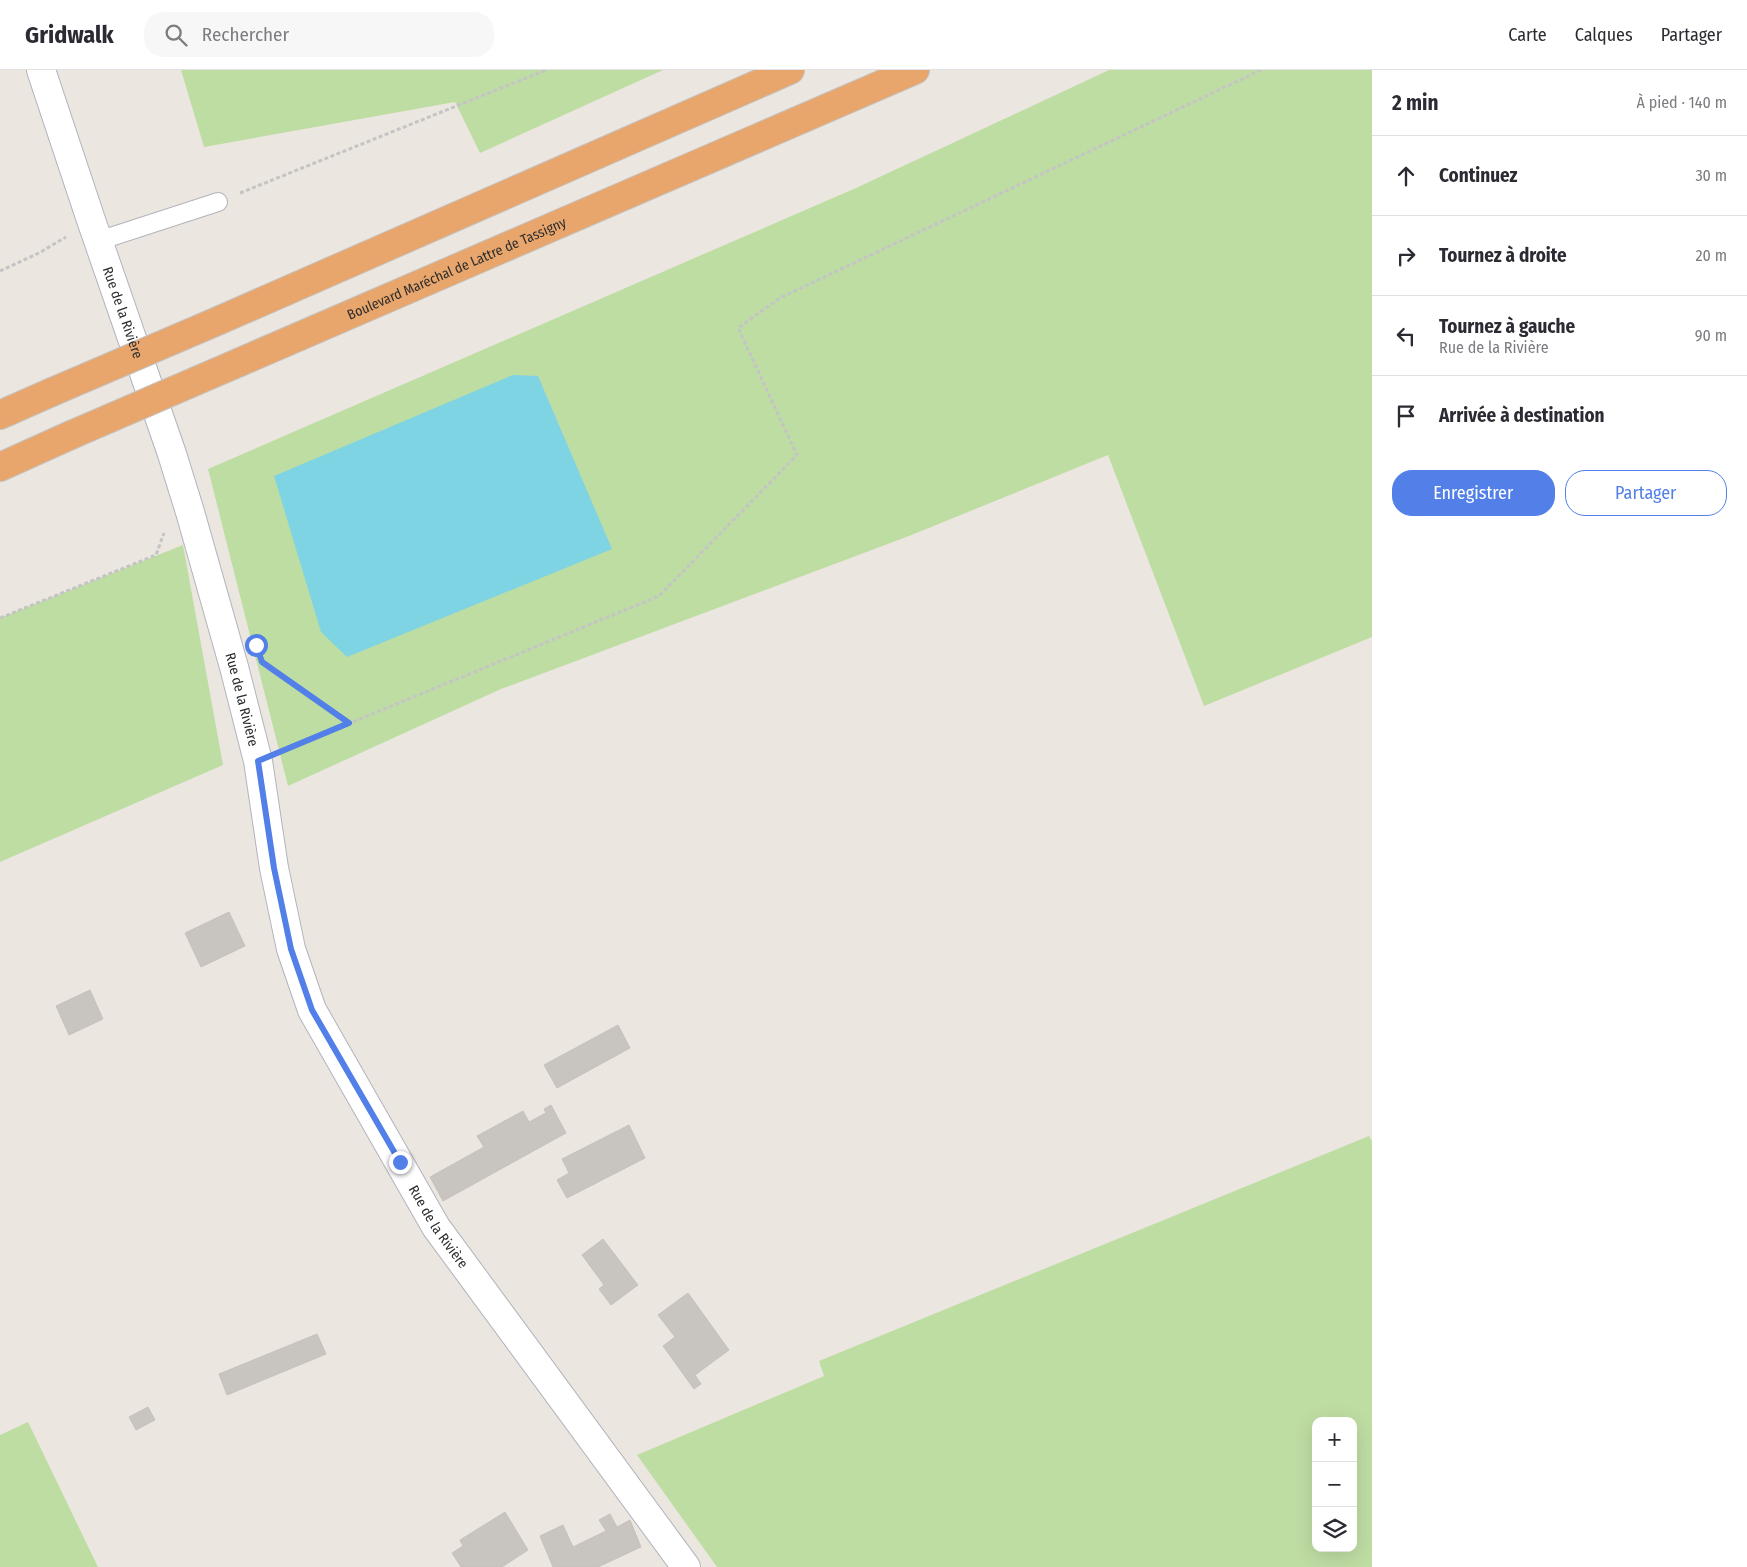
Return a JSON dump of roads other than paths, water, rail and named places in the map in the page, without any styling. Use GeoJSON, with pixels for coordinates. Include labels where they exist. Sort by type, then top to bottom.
{"type":"FeatureCollection","features":[{"type":"Feature","properties":{"kind":"highway"},"geometry":{"type":"LineString","coordinates":[[0,415],[790,70]]}},
{"type":"Feature","properties":{"kind":"highway","name":"Boulevard Maréchal de Lattre de Tassigny"},"geometry":{"type":"LineString","coordinates":[[0,467],[915,70]]}},
{"type":"Feature","properties":{"kind":"street","name":"Rue de la Rivière"},"geometry":{"type":"LineString","coordinates":[[41,70],[190,512],[234,667],[258,761],[274,868],[291,949],[312,1010],[436,1227],[686,1567]]}},
{"type":"Feature","properties":{"kind":"lane"},"geometry":{"type":"LineString","coordinates":[[95,231],[218,202]]}},
{"type":"Feature","properties":{"kind":"water"},"geometry":{"type":"Polygon","coordinates":[[[513,375],[538,376],[612,549],[347,657],[321,632],[274,476],[513,375]]]}}]}
